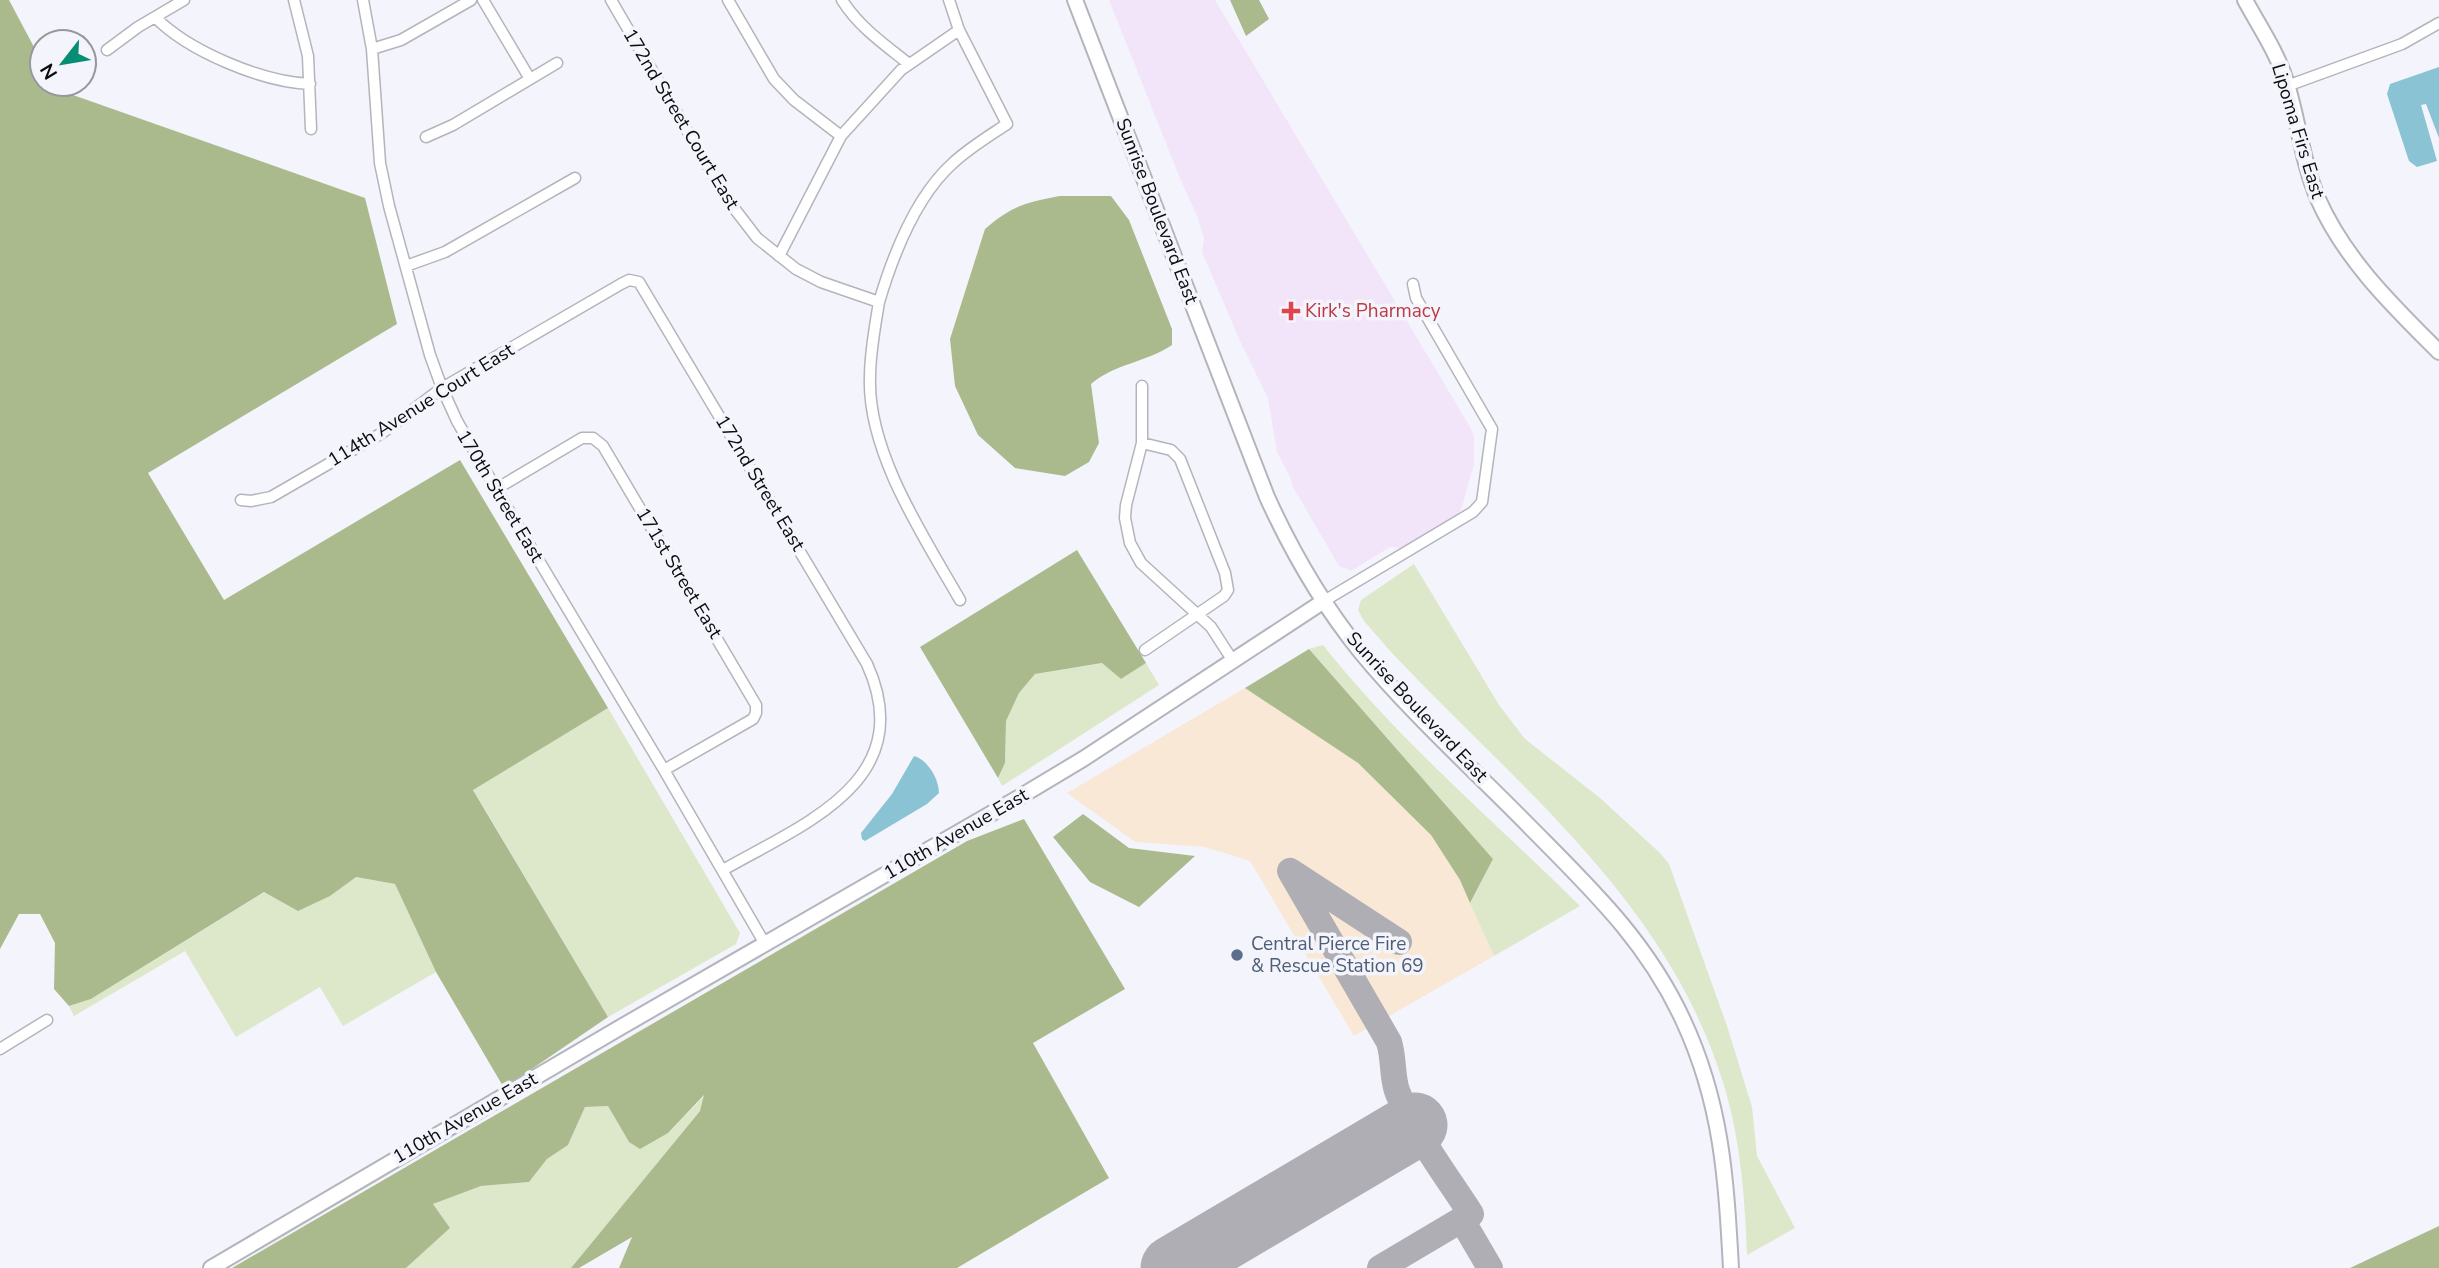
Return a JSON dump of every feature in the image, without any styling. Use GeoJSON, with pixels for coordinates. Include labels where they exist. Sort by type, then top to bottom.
{"type":"FeatureCollection","features":[{"type":"Feature","properties":{"kind":"street"},"geometry":{"type":"LineString","coordinates":[[107,50],[184,0]]}},
{"type":"Feature","properties":{"kind":"street"},"geometry":{"type":"LineString","coordinates":[[294,0],[308,56],[310,129]]}},
{"type":"Feature","properties":{"kind":"street","name":"170th Street East"},"geometry":{"type":"LineString","coordinates":[[363,0],[372,49],[380,163],[389,206],[430,355],[442,388],[457,421],[496,489],[765,944]]}},
{"type":"Feature","properties":{"kind":"street"},"geometry":{"type":"LineString","coordinates":[[372,49],[401,40],[471,0]]}},
{"type":"Feature","properties":{"kind":"street"},"geometry":{"type":"LineString","coordinates":[[483,0],[530,79]]}},
{"type":"Feature","properties":{"kind":"street","name":"172nd Street Court East"},"geometry":{"type":"LineString","coordinates":[[612,0],[727,199],[758,238],[796,269],[821,282],[879,302]]}},
{"type":"Feature","properties":{"kind":"street"},"geometry":{"type":"LineString","coordinates":[[728,0],[774,79],[794,100],[841,136]]}},
{"type":"Feature","properties":{"kind":"street"},"geometry":{"type":"LineString","coordinates":[[842,0],[867,31],[909,64]]}},
{"type":"Feature","properties":{"kind":"street"},"geometry":{"type":"LineString","coordinates":[[949,0],[959,30],[1007,124],[962,155],[939,176],[918,210],[891,263],[879,302],[869,379],[873,412],[892,475],[908,510],[960,600]]}},
{"type":"Feature","properties":{"kind":"street","name":"Sunrise Boulevard East"},"geometry":{"type":"LineString","coordinates":[[1075,0],[1268,497],[1296,556],[1360,651],[1407,703],[1614,912],[1652,964],[1682,1018],[1709,1089],[1724,1154],[1731,1268]]}},
{"type":"Feature","properties":{"kind":"street","name":"Lipoma Firs East"},"geometry":{"type":"LineString","coordinates":[[2245,0],[2270,45],[2287,86],[2317,197],[2340,240],[2368,280],[2439,352]]}},
{"type":"Feature","properties":{"kind":"street"},"geometry":{"type":"LineString","coordinates":[[155,17],[177,37],[265,77],[310,84]]}},
{"type":"Feature","properties":{"kind":"street"},"geometry":{"type":"LineString","coordinates":[[2287,86],[2402,44],[2439,23]]}},
{"type":"Feature","properties":{"kind":"street"},"geometry":{"type":"LineString","coordinates":[[779,256],[841,136],[873,99],[909,64],[959,30]]}},
{"type":"Feature","properties":{"kind":"street"},"geometry":{"type":"LineString","coordinates":[[426,137],[453,125],[557,63]]}},
{"type":"Feature","properties":{"kind":"street"},"geometry":{"type":"LineString","coordinates":[[406,266],[445,252],[575,178]]}},
{"type":"Feature","properties":{"kind":"street","name":"114th Avenue Court East"},"geometry":{"type":"LineString","coordinates":[[241,500],[271,497],[382,433],[442,388],[621,284],[635,280]]}},
{"type":"Feature","properties":{"kind":"street","name":"172nd Street East"},"geometry":{"type":"LineString","coordinates":[[635,280],[645,289],[802,553],[867,664],[878,691],[879,732],[876,743],[864,772],[849,793],[823,812],[723,870]]}},
{"type":"Feature","properties":{"kind":"street","name":"110th Avenue East"},"geometry":{"type":"LineString","coordinates":[[211,1268],[1052,778],[1324,601],[1474,512],[1482,502],[1492,429],[1416,298],[1413,284]]}},
{"type":"Feature","properties":{"kind":"street"},"geometry":{"type":"LineString","coordinates":[[1142,386],[1142,443],[1126,505],[1129,543],[1141,563],[1211,627],[1233,661]]}},
{"type":"Feature","properties":{"kind":"street","name":"171st Street East"},"geometry":{"type":"LineString","coordinates":[[496,489],[582,438],[593,438],[603,446],[756,705],[753,719],[664,770]]}},
{"type":"Feature","properties":{"kind":"street"},"geometry":{"type":"LineString","coordinates":[[1142,443],[1171,450],[1180,459],[1225,573],[1228,590],[1224,596],[1145,650]]}},
{"type":"Feature","properties":{"kind":"street"},"geometry":{"type":"LineString","coordinates":[[0,1049],[47,1020]]}},
{"type":"Feature","properties":{"kind":"shaded area"},"geometry":{"type":"Polygon","coordinates":[[[1109,0],[1215,0],[1469,425],[1474,436],[1474,464],[1458,515],[1402,548],[1390,547],[1351,571],[1339,566],[1293,487],[1277,452],[1268,398],[1202,252],[1204,239],[1198,218],[1109,0]]]}},
{"type":"Feature","properties":{"kind":"shaded area"},"geometry":{"type":"Polygon","coordinates":[[[1245,688],[1358,763],[1431,835],[1460,880],[1494,956],[1354,1036],[1250,861],[1205,847],[1135,842],[1067,793],[1245,688]]]}},
{"type":"Feature","properties":{"kind":"green space"},"geometry":{"type":"Polygon","coordinates":[[[0,0],[9,0],[28,36],[28,98],[82,98],[365,198],[397,324],[148,473],[224,600],[460,460],[608,708],[473,790],[608,1017],[504,1088],[436,972],[395,884],[356,877],[330,896],[298,911],[264,892],[91,999],[69,1006],[54,989],[55,943],[40,914],[19,914],[0,949],[0,0]]]}},
{"type":"Feature","properties":{"kind":"green space"},"geometry":{"type":"Polygon","coordinates":[[[1230,0],[1259,0],[1269,19],[1246,36],[1230,0]]]}},
{"type":"Feature","properties":{"kind":"green space"},"geometry":{"type":"Polygon","coordinates":[[[1060,196],[1111,196],[1129,220],[1172,329],[1172,345],[1110,372],[1091,384],[1099,443],[1089,462],[1065,476],[1015,468],[978,435],[955,386],[950,339],[985,229],[1020,206],[1060,196]]]}},
{"type":"Feature","properties":{"kind":"green space"},"geometry":{"type":"Polygon","coordinates":[[[1077,550],[1146,663],[1121,679],[1102,663],[1035,674],[1019,693],[1006,721],[1005,763],[998,778],[920,647],[1077,550]]]}},
{"type":"Feature","properties":{"kind":"green space"},"geometry":{"type":"Polygon","coordinates":[[[1414,564],[1499,705],[1525,739],[1600,798],[1669,864],[1727,1026],[1752,1107],[1757,1156],[1795,1228],[1747,1255],[1741,1173],[1726,1092],[1701,1024],[1669,963],[1630,906],[1587,853],[1392,653],[1364,621],[1358,610],[1361,600],[1414,564]]]}},
{"type":"Feature","properties":{"kind":"green space"},"geometry":{"type":"Polygon","coordinates":[[[1323,645],[1415,747],[1580,906],[1494,956],[1470,903],[1493,859],[1309,649],[1323,645]]]}},
{"type":"Feature","properties":{"kind":"green space"},"geometry":{"type":"Polygon","coordinates":[[[1309,649],[1493,859],[1470,903],[1460,880],[1431,835],[1358,763],[1245,688],[1309,649]]]}},
{"type":"Feature","properties":{"kind":"green space"},"geometry":{"type":"Polygon","coordinates":[[[1103,663],[1121,679],[1146,663],[1159,685],[1002,786],[998,778],[1005,763],[1006,721],[1019,693],[1035,674],[1103,663]]]}},
{"type":"Feature","properties":{"kind":"green space"},"geometry":{"type":"Polygon","coordinates":[[[608,708],[740,933],[736,944],[608,1017],[473,789],[608,708]]]}},
{"type":"Feature","properties":{"kind":"green space"},"geometry":{"type":"Polygon","coordinates":[[[1083,814],[1129,848],[1195,856],[1139,907],[1090,882],[1053,837],[1083,814]]]}},
{"type":"Feature","properties":{"kind":"green space"},"geometry":{"type":"Polygon","coordinates":[[[1024,819],[1125,989],[1033,1043],[1109,1178],[957,1268],[619,1268],[632,1237],[579,1268],[571,1268],[700,1111],[704,1095],[668,1133],[640,1149],[629,1142],[608,1106],[585,1107],[568,1145],[547,1159],[529,1182],[481,1186],[433,1204],[450,1228],[406,1268],[232,1268],[967,841],[1024,819]]]}},
{"type":"Feature","properties":{"kind":"green space"},"geometry":{"type":"Polygon","coordinates":[[[355,877],[395,884],[436,972],[343,1026],[320,987],[236,1037],[185,951],[74,1016],[69,1006],[91,999],[265,892],[330,896],[355,877]]]}},
{"type":"Feature","properties":{"kind":"green space"},"geometry":{"type":"Polygon","coordinates":[[[706,1094],[700,1111],[571,1268],[406,1268],[450,1228],[433,1204],[481,1186],[529,1182],[547,1159],[568,1145],[585,1107],[608,1106],[629,1142],[668,1133],[706,1094]]]}},
{"type":"Feature","properties":{"kind":"green space"},"geometry":{"type":"Polygon","coordinates":[[[2439,1226],[2439,1268],[2350,1268],[2439,1226]]]}},
{"type":"Feature","properties":{"kind":"water"},"geometry":{"type":"Polygon","coordinates":[[[2439,67],[2439,138],[2426,104],[2421,105],[2437,161],[2417,167],[2409,161],[2387,94],[2390,84],[2439,67]]]}},
{"type":"Feature","properties":{"kind":"water"},"geometry":{"type":"Polygon","coordinates":[[[914,756],[932,771],[939,793],[927,804],[865,841],[861,833],[892,794],[914,756]]]}},
{"type":"Feature","properties":{"kind":"taxiway"},"geometry":{"type":"LineString","coordinates":[[1380,1268],[1471,1214],[1412,1122],[1397,1091],[1389,1042],[1290,871],[1399,942]]}},
{"type":"Feature","properties":{"kind":"taxiway"},"geometry":{"type":"LineString","coordinates":[[1462,1220],[1490,1268]]}},
{"type":"Feature","properties":{"kind":"runway"},"geometry":{"type":"LineString","coordinates":[[1173,1268],[1415,1125]]}},
{"type":"Feature","properties":{"kind":"place","name":"Kirk's Pharmacy"},"geometry":{"type":"Point","coordinates":[1291,311]}},
{"type":"Feature","properties":{"kind":"place","name":"Central Pierce Fire & Rescue Station 69"},"geometry":{"type":"Point","coordinates":[1237,955]}}]}
